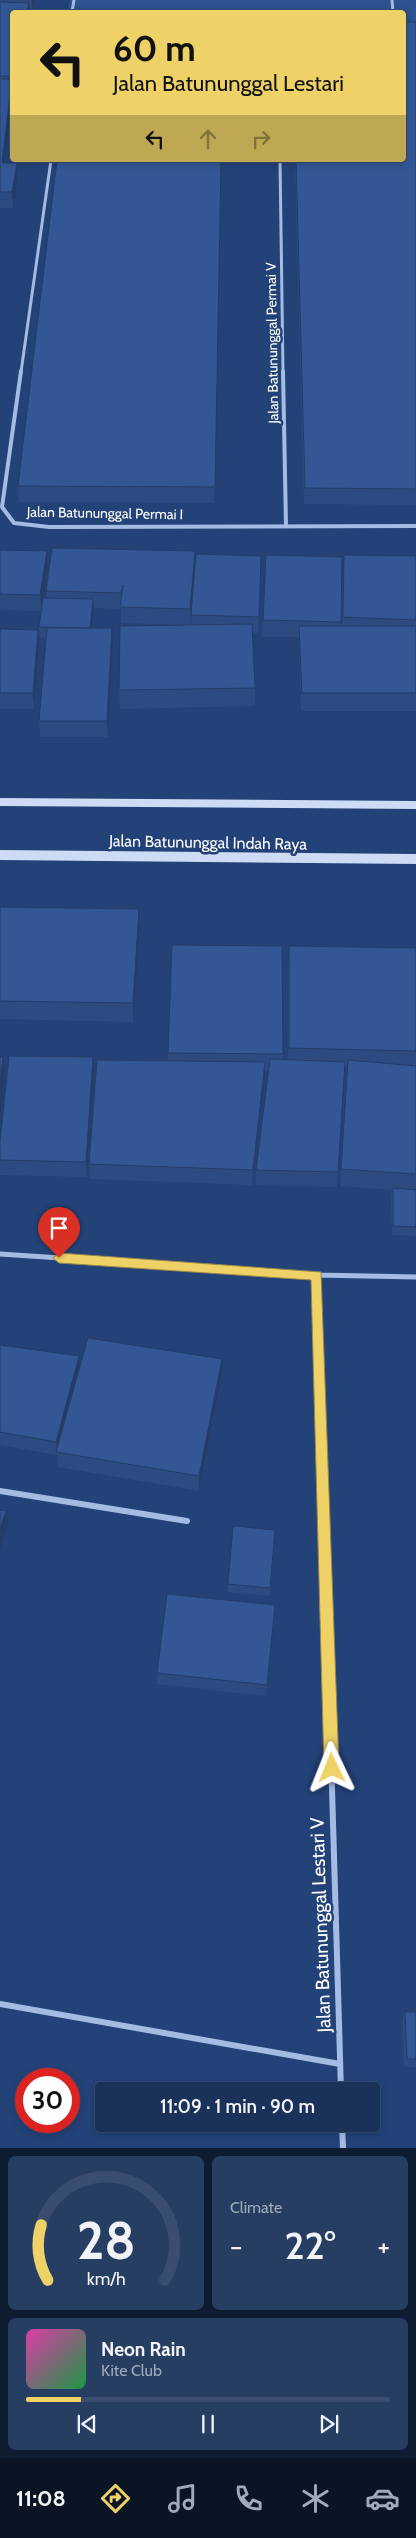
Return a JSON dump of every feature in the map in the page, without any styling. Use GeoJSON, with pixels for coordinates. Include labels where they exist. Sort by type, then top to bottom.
{"type":"FeatureCollection","features":[{"type":"Feature","properties":{"kind":"street","name":"Jalan Batununggal Permai I"},"geometry":{"type":"LineString","coordinates":[[51,162],[2,507],[14,523],[49,527],[416,526]]}},
{"type":"Feature","properties":{"kind":"street","name":"Jalan Batununggal Permai V"},"geometry":{"type":"LineString","coordinates":[[280,162],[286,526]]}},
{"type":"Feature","properties":{"kind":"street"},"geometry":{"type":"LineString","coordinates":[[0,802],[416,805]]}},
{"type":"Feature","properties":{"kind":"street","name":"Jalan Batununggal Indah Raya"},"geometry":{"type":"LineString","coordinates":[[0,855],[416,859]]}},
{"type":"Feature","properties":{"kind":"street"},"geometry":{"type":"LineString","coordinates":[[0,1254],[317,1275],[416,1277]]}},
{"type":"Feature","properties":{"kind":"street","name":"Jalan Batununggal Lestari V"},"geometry":{"type":"LineString","coordinates":[[317,1275],[341,2082]]}},
{"type":"Feature","properties":{"kind":"street"},"geometry":{"type":"LineString","coordinates":[[0,1490],[187,1521]]}},
{"type":"Feature","properties":{"kind":"street"},"geometry":{"type":"LineString","coordinates":[[0,2004],[340,2064]]}},
{"type":"Feature","properties":{"kind":"street"},"geometry":{"type":"LineString","coordinates":[[342,2132],[343,2148]]}},
{"type":"Feature","properties":{"kind":"shaded area"},"geometry":{"type":"Polygon","coordinates":[[[70,0],[416,0],[416,22],[406,22],[406,10],[68,10],[70,0]]]}},
{"type":"Feature","properties":{"kind":"building"},"geometry":{"type":"Polygon","coordinates":[[[0,2],[29,3],[27,10],[10,10],[10,76],[0,76],[0,2]]]}},
{"type":"Feature","properties":{"kind":"building"},"geometry":{"type":"Polygon","coordinates":[[[406,22],[416,22],[416,489],[305,488],[296,162],[406,162],[406,22]]]}},
{"type":"Feature","properties":{"kind":"building"},"geometry":{"type":"Polygon","coordinates":[[[0,79],[10,79],[10,96],[2,163],[17,163],[12,192],[0,192],[0,79]]]}},
{"type":"Feature","properties":{"kind":"building"},"geometry":{"type":"Polygon","coordinates":[[[57,162],[221,162],[215,487],[18,486],[57,162]]]}},
{"type":"Feature","properties":{"kind":"building"},"geometry":{"type":"Polygon","coordinates":[[[52,548],[195,551],[190,609],[120,607],[123,585],[121,593],[46,591],[52,548]]]}},
{"type":"Feature","properties":{"kind":"building"},"geometry":{"type":"Polygon","coordinates":[[[0,550],[47,551],[40,595],[0,594],[0,550]]]}},
{"type":"Feature","properties":{"kind":"building"},"geometry":{"type":"Polygon","coordinates":[[[196,554],[261,556],[259,617],[191,615],[196,554]]]}},
{"type":"Feature","properties":{"kind":"building"},"geometry":{"type":"Polygon","coordinates":[[[266,555],[342,557],[341,622],[263,620],[266,555]]]}},
{"type":"Feature","properties":{"kind":"building"},"geometry":{"type":"Polygon","coordinates":[[[344,555],[416,556],[416,620],[343,617],[344,555]]]}},
{"type":"Feature","properties":{"kind":"building"},"geometry":{"type":"Polygon","coordinates":[[[43,598],[93,599],[90,628],[39,627],[43,598]]]}},
{"type":"Feature","properties":{"kind":"building"},"geometry":{"type":"Polygon","coordinates":[[[252,624],[255,688],[119,690],[120,626],[252,624]]]}},
{"type":"Feature","properties":{"kind":"building"},"geometry":{"type":"Polygon","coordinates":[[[299,626],[416,626],[416,693],[302,693],[299,626]]]}},
{"type":"Feature","properties":{"kind":"building"},"geometry":{"type":"Polygon","coordinates":[[[47,628],[112,628],[107,721],[39,721],[47,628]]]}},
{"type":"Feature","properties":{"kind":"building"},"geometry":{"type":"Polygon","coordinates":[[[0,629],[38,630],[33,693],[0,693],[0,629]]]}},
{"type":"Feature","properties":{"kind":"building"},"geometry":{"type":"Polygon","coordinates":[[[0,907],[139,909],[133,1003],[0,1001],[0,907]]]}},
{"type":"Feature","properties":{"kind":"building"},"geometry":{"type":"Polygon","coordinates":[[[172,945],[282,946],[283,1054],[168,1053],[172,945]]]}},
{"type":"Feature","properties":{"kind":"building"},"geometry":{"type":"Polygon","coordinates":[[[289,946],[416,948],[416,1051],[289,1048],[289,946]]]}},
{"type":"Feature","properties":{"kind":"building"},"geometry":{"type":"Polygon","coordinates":[[[9,1056],[93,1057],[86,1162],[0,1160],[0,1142],[9,1056]]]}},
{"type":"Feature","properties":{"kind":"building"},"geometry":{"type":"Polygon","coordinates":[[[0,1057],[3,1057],[0,1087],[0,1057]]]}},
{"type":"Feature","properties":{"kind":"building"},"geometry":{"type":"Polygon","coordinates":[[[270,1059],[345,1062],[338,1172],[256,1170],[270,1059]]]}},
{"type":"Feature","properties":{"kind":"building"},"geometry":{"type":"Polygon","coordinates":[[[97,1060],[265,1062],[253,1170],[89,1164],[97,1060]]]}},
{"type":"Feature","properties":{"kind":"building"},"geometry":{"type":"Polygon","coordinates":[[[348,1060],[416,1066],[416,1174],[341,1169],[348,1060]]]}},
{"type":"Feature","properties":{"kind":"building"},"geometry":{"type":"Polygon","coordinates":[[[393,1188],[416,1190],[416,1227],[393,1226],[393,1188]]]}},
{"type":"Feature","properties":{"kind":"building"},"geometry":{"type":"Polygon","coordinates":[[[88,1338],[222,1359],[199,1476],[56,1452],[88,1338]]]}},
{"type":"Feature","properties":{"kind":"building"},"geometry":{"type":"Polygon","coordinates":[[[0,1345],[79,1356],[56,1442],[0,1432],[0,1345]]]}},
{"type":"Feature","properties":{"kind":"building"},"geometry":{"type":"Polygon","coordinates":[[[0,1510],[6,1511],[0,1529],[0,1510]]]}},
{"type":"Feature","properties":{"kind":"building"},"geometry":{"type":"Polygon","coordinates":[[[233,1526],[275,1530],[270,1588],[228,1584],[233,1526]]]}},
{"type":"Feature","properties":{"kind":"building"},"geometry":{"type":"Polygon","coordinates":[[[167,1594],[275,1605],[267,1685],[157,1673],[167,1594]]]}},
{"type":"Feature","properties":{"kind":"building"},"geometry":{"type":"Polygon","coordinates":[[[405,2012],[416,2012],[416,2059],[407,2059],[405,2012]]]}},
{"type":"Feature","properties":{"kind":"route"},"geometry":{"type":"LineString","coordinates":[[59,1258],[317,1275],[332,1768]]}}]}
